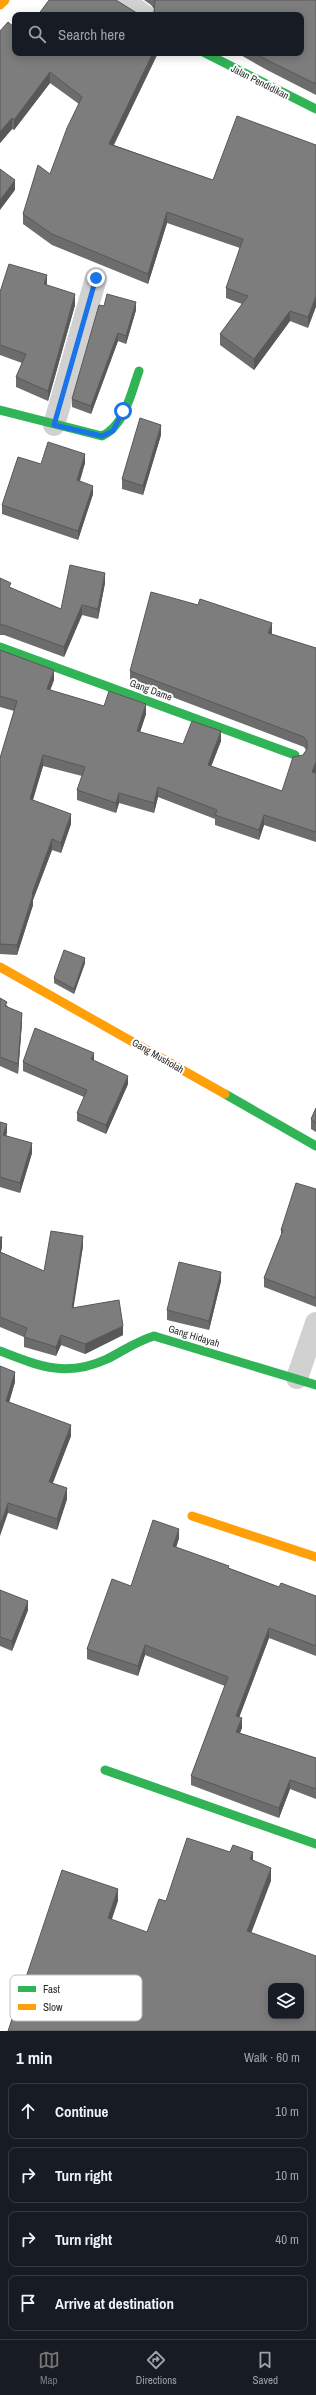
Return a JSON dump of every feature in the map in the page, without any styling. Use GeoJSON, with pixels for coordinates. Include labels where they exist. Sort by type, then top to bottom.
{"type":"FeatureCollection","features":[{"type":"Feature","properties":{"kind":"street"},"geometry":{"type":"LineString","coordinates":[[0,5],[5,0]]}},
{"type":"Feature","properties":{"kind":"street"},"geometry":{"type":"LineString","coordinates":[[123,0],[140,12]]}},
{"type":"Feature","properties":{"kind":"street","name":"Jalan Pendidikan"},"geometry":{"type":"LineString","coordinates":[[211,56],[316,110]]}},
{"type":"Feature","properties":{"kind":"street"},"geometry":{"type":"LineString","coordinates":[[54,425],[96,278]]}},
{"type":"Feature","properties":{"kind":"street"},"geometry":{"type":"LineString","coordinates":[[0,410],[54,425],[102,436],[108,435],[118,423],[139,371]]}},
{"type":"Feature","properties":{"kind":"street","name":"Gang Dame"},"geometry":{"type":"LineString","coordinates":[[0,647],[295,754]]}},
{"type":"Feature","properties":{"kind":"street","name":"Gang Musholah"},"geometry":{"type":"LineString","coordinates":[[0,966],[316,1146]]}},
{"type":"Feature","properties":{"kind":"street"},"geometry":{"type":"LineString","coordinates":[[307,1381],[316,1323]]}},
{"type":"Feature","properties":{"kind":"street","name":"Gang Hidayah"},"geometry":{"type":"LineString","coordinates":[[0,1352],[63,1371],[80,1370],[93,1366],[142,1339],[154,1336],[307,1381]]}},
{"type":"Feature","properties":{"kind":"street"},"geometry":{"type":"LineString","coordinates":[[192,1516],[316,1557]]}},
{"type":"Feature","properties":{"kind":"street"},"geometry":{"type":"LineString","coordinates":[[105,1770],[316,1844]]}},
{"type":"Feature","properties":{"kind":"building"},"geometry":{"type":"Polygon","coordinates":[[[49,0],[116,0],[135,12],[40,12],[49,0]]]}},
{"type":"Feature","properties":{"kind":"building"},"geometry":{"type":"Polygon","coordinates":[[[155,0],[316,0],[316,84],[260,56],[304,56],[304,12],[154,12],[155,0]]]}},
{"type":"Feature","properties":{"kind":"building"},"geometry":{"type":"Polygon","coordinates":[[[8,22],[12,25],[12,56],[152,56],[109,144],[213,180],[237,116],[316,145],[316,296],[308,317],[290,311],[254,359],[220,334],[248,296],[226,288],[243,239],[167,212],[148,274],[52,234],[23,214],[38,165],[50,174],[67,128],[82,97],[50,72],[14,120],[12,118],[0,132],[0,31],[8,22]]]}},
{"type":"Feature","properties":{"kind":"building"},"geometry":{"type":"Polygon","coordinates":[[[0,169],[15,180],[0,200],[0,169]]]}},
{"type":"Feature","properties":{"kind":"building"},"geometry":{"type":"Polygon","coordinates":[[[9,264],[47,275],[44,284],[75,294],[48,391],[16,377],[26,354],[0,345],[0,292],[9,264]]]}},
{"type":"Feature","properties":{"kind":"building"},"geometry":{"type":"Polygon","coordinates":[[[107,294],[136,302],[126,336],[118,333],[91,406],[72,399],[99,305],[104,306],[107,294]]]}},
{"type":"Feature","properties":{"kind":"building"},"geometry":{"type":"Polygon","coordinates":[[[140,418],[161,425],[143,486],[122,479],[140,418]]]}},
{"type":"Feature","properties":{"kind":"building"},"geometry":{"type":"Polygon","coordinates":[[[48,442],[85,454],[77,480],[93,486],[78,531],[2,505],[18,457],[41,464],[48,442]]]}},
{"type":"Feature","properties":{"kind":"building"},"geometry":{"type":"Polygon","coordinates":[[[70,565],[105,573],[98,609],[82,605],[64,647],[4,625],[0,625],[0,578],[11,583],[9,587],[61,609],[70,565]]]}},
{"type":"Feature","properties":{"kind":"building"},"geometry":{"type":"Polygon","coordinates":[[[151,592],[198,605],[200,599],[272,623],[268,633],[316,648],[316,762],[312,772],[316,773],[316,832],[264,815],[259,830],[215,815],[217,810],[158,787],[154,803],[119,793],[116,803],[77,790],[85,767],[43,755],[30,799],[71,814],[61,843],[52,839],[32,894],[33,895],[17,945],[0,944],[0,758],[17,701],[0,696],[0,650],[54,670],[47,689],[104,706],[109,691],[146,704],[137,731],[183,744],[192,721],[221,731],[208,765],[282,791],[293,757],[303,755],[307,749],[307,742],[304,737],[130,671],[151,592]]]}},
{"type":"Feature","properties":{"kind":"building"},"geometry":{"type":"Polygon","coordinates":[[[64,950],[85,958],[74,989],[54,978],[64,950]]]}},
{"type":"Feature","properties":{"kind":"building"},"geometry":{"type":"Polygon","coordinates":[[[0,998],[7,1002],[5,1006],[22,1013],[18,1064],[0,1057],[0,998]]]}},
{"type":"Feature","properties":{"kind":"building"},"geometry":{"type":"Polygon","coordinates":[[[35,1028],[94,1053],[91,1059],[128,1076],[106,1125],[77,1113],[87,1090],[23,1062],[35,1028]]]}},
{"type":"Feature","properties":{"kind":"building"},"geometry":{"type":"Polygon","coordinates":[[[316,1108],[316,1123],[311,1119],[316,1108]]]}},
{"type":"Feature","properties":{"kind":"building"},"geometry":{"type":"Polygon","coordinates":[[[0,1122],[7,1124],[3,1135],[32,1143],[20,1183],[0,1177],[0,1122]]]}},
{"type":"Feature","properties":{"kind":"building"},"geometry":{"type":"Polygon","coordinates":[[[296,1183],[316,1189],[316,1298],[264,1278],[283,1230],[281,1230],[296,1183]]]}},
{"type":"Feature","properties":{"kind":"building"},"geometry":{"type":"Polygon","coordinates":[[[51,1231],[83,1236],[72,1308],[119,1300],[123,1326],[85,1344],[61,1335],[56,1347],[24,1337],[27,1328],[0,1317],[0,1252],[44,1271],[51,1231]]]}},
{"type":"Feature","properties":{"kind":"building"},"geometry":{"type":"Polygon","coordinates":[[[179,1262],[221,1272],[209,1321],[167,1310],[179,1262]]]}},
{"type":"Feature","properties":{"kind":"building"},"geometry":{"type":"Polygon","coordinates":[[[0,1366],[15,1372],[6,1401],[71,1425],[49,1482],[67,1488],[57,1519],[8,1503],[0,1526],[0,1366]]]}},
{"type":"Feature","properties":{"kind":"building"},"geometry":{"type":"Polygon","coordinates":[[[153,1520],[179,1529],[173,1546],[229,1566],[228,1568],[279,1587],[281,1583],[316,1596],[316,1646],[269,1628],[236,1716],[242,1718],[236,1732],[316,1758],[316,1789],[290,1780],[279,1808],[191,1776],[228,1677],[145,1645],[138,1666],[87,1649],[112,1579],[131,1586],[153,1520]]]}},
{"type":"Feature","properties":{"kind":"building"},"geometry":{"type":"Polygon","coordinates":[[[0,1590],[28,1601],[12,1641],[0,1637],[0,1590]]]}},
{"type":"Feature","properties":{"kind":"building"},"geometry":{"type":"Polygon","coordinates":[[[187,1838],[230,1852],[233,1845],[253,1852],[250,1859],[271,1868],[247,1931],[316,1956],[316,2031],[8,2031],[11,2021],[142,2021],[142,1975],[27,1975],[62,1870],[118,1889],[108,1918],[147,1932],[159,1899],[166,1901],[187,1838]]]}},
{"type":"Feature","properties":{"kind":"traffic: fast"},"geometry":{"type":"LineString","coordinates":[[211,56],[316,109]]}},
{"type":"Feature","properties":{"kind":"traffic: fast"},"geometry":{"type":"LineString","coordinates":[[0,410],[102,436],[110,431],[122,416],[139,371]]}},
{"type":"Feature","properties":{"kind":"traffic: fast"},"geometry":{"type":"LineString","coordinates":[[0,647],[295,755]]}},
{"type":"Feature","properties":{"kind":"traffic: fast"},"geometry":{"type":"LineString","coordinates":[[225,1094],[316,1146]]}},
{"type":"Feature","properties":{"kind":"traffic: fast"},"geometry":{"type":"LineString","coordinates":[[0,1351],[27,1361],[53,1368],[78,1368],[92,1365],[107,1359],[136,1343],[154,1336],[316,1385]]}},
{"type":"Feature","properties":{"kind":"traffic: fast"},"geometry":{"type":"LineString","coordinates":[[105,1770],[316,1844]]}},
{"type":"Feature","properties":{"kind":"traffic: slow"},"geometry":{"type":"LineString","coordinates":[[0,5],[5,0]]}},
{"type":"Feature","properties":{"kind":"traffic: slow"},"geometry":{"type":"LineString","coordinates":[[0,967],[225,1094]]}},
{"type":"Feature","properties":{"kind":"traffic: slow"},"geometry":{"type":"LineString","coordinates":[[192,1516],[316,1557]]}},
{"type":"Feature","properties":{"kind":"route"},"geometry":{"type":"LineString","coordinates":[[96,278],[54,425],[102,436],[108,435],[113,431],[118,423],[123,411]]}}]}
